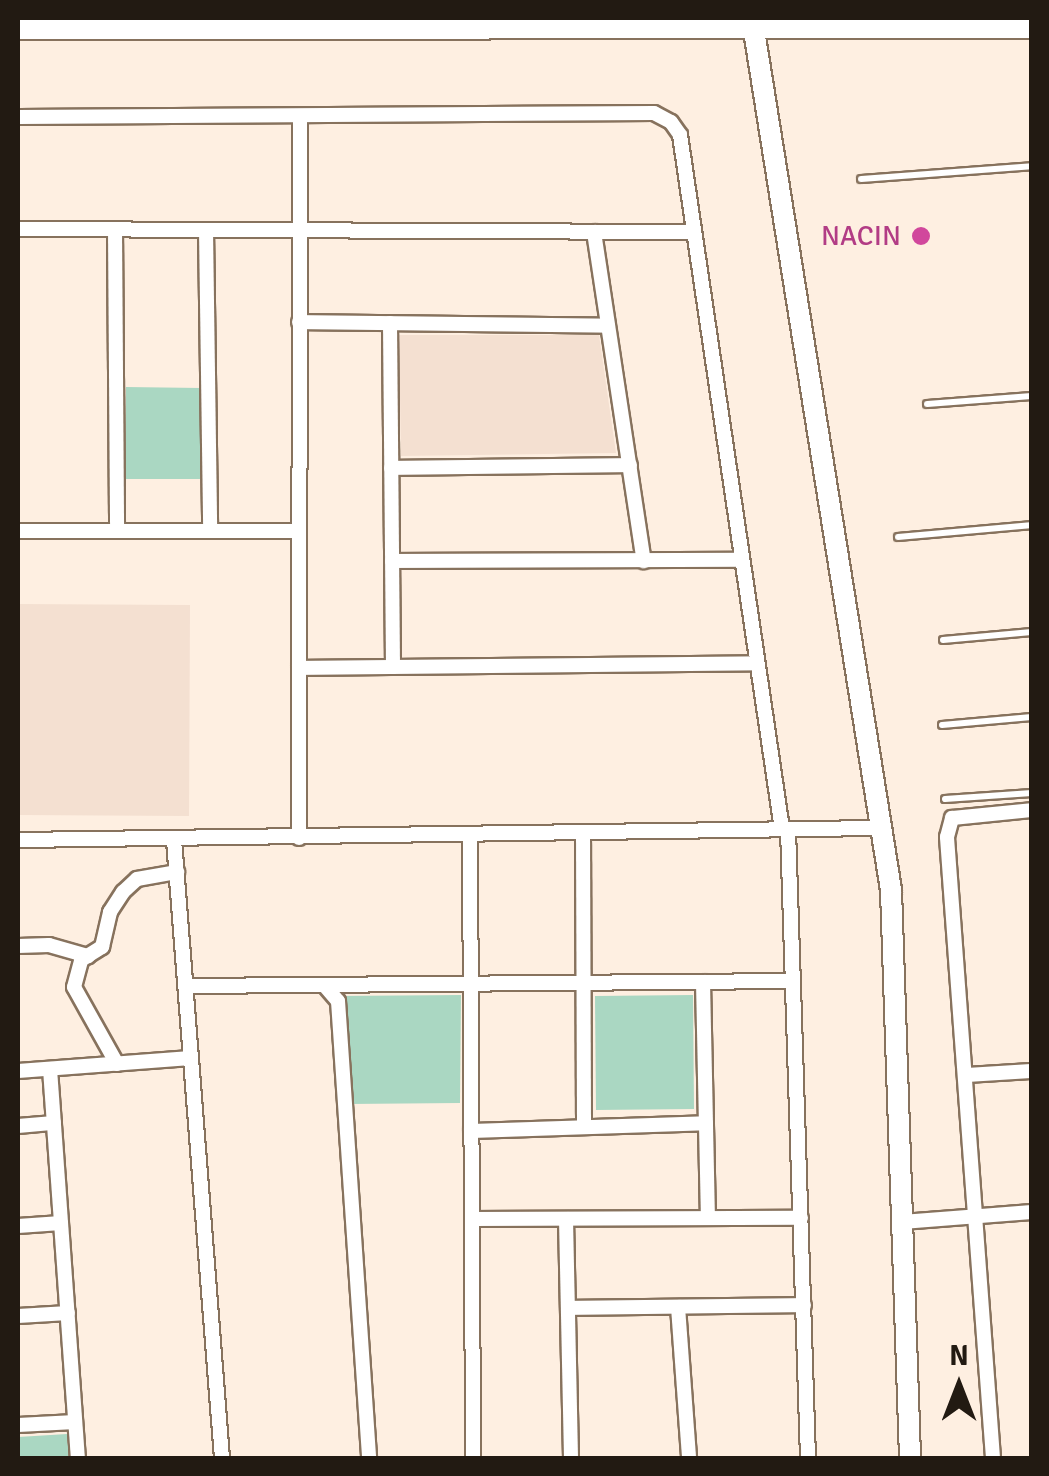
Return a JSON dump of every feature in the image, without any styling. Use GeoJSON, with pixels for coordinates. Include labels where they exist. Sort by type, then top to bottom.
{"type":"FeatureCollection","features":[{"type":"Feature","properties":{"kind":"street"},"geometry":{"type":"LineString","coordinates":[[18,29],[89,23],[754,23],[1032,28]]}},
{"type":"Feature","properties":{"kind":"street"},"geometry":{"type":"LineString","coordinates":[[754,23],[891,890],[910,1458]]}},
{"type":"Feature","properties":{"kind":"street"},"geometry":{"type":"LineString","coordinates":[[18,117],[654,113],[680,134],[691,232],[785,829],[794,981],[808,1458]]}},
{"type":"Feature","properties":{"kind":"street"},"geometry":{"type":"LineString","coordinates":[[298,838],[300,117]]}},
{"type":"Feature","properties":{"kind":"street"},"geometry":{"type":"LineString","coordinates":[[18,229],[691,232]]}},
{"type":"Feature","properties":{"kind":"street"},"geometry":{"type":"LineString","coordinates":[[115,230],[117,531]]}},
{"type":"Feature","properties":{"kind":"street"},"geometry":{"type":"LineString","coordinates":[[206,230],[210,531]]}},
{"type":"Feature","properties":{"kind":"street"},"geometry":{"type":"LineString","coordinates":[[594,232],[644,561]]}},
{"type":"Feature","properties":{"kind":"street"},"geometry":{"type":"LineString","coordinates":[[300,322],[608,326]]}},
{"type":"Feature","properties":{"kind":"street"},"geometry":{"type":"LineString","coordinates":[[390,323],[394,667]]}},
{"type":"Feature","properties":{"kind":"street"},"geometry":{"type":"LineString","coordinates":[[391,468],[630,465]]}},
{"type":"Feature","properties":{"kind":"street"},"geometry":{"type":"LineString","coordinates":[[18,531],[299,531]]}},
{"type":"Feature","properties":{"kind":"street"},"geometry":{"type":"LineString","coordinates":[[392,561],[741,560]]}},
{"type":"Feature","properties":{"kind":"street"},"geometry":{"type":"LineString","coordinates":[[299,668],[757,663]]}},
{"type":"Feature","properties":{"kind":"street"},"geometry":{"type":"LineString","coordinates":[[993,1458],[947,837],[952,818],[1032,810]]}},
{"type":"Feature","properties":{"kind":"street"},"geometry":{"type":"LineString","coordinates":[[18,840],[881,828]]}},
{"type":"Feature","properties":{"kind":"street"},"geometry":{"type":"LineString","coordinates":[[583,833],[584,1127]]}},
{"type":"Feature","properties":{"kind":"street"},"geometry":{"type":"LineString","coordinates":[[470,835],[473,1458]]}},
{"type":"Feature","properties":{"kind":"street"},"geometry":{"type":"LineString","coordinates":[[174,840],[222,1458]]}},
{"type":"Feature","properties":{"kind":"street"},"geometry":{"type":"LineString","coordinates":[[117,1064],[74,987],[88,956],[102,947],[110,912],[123,892],[137,879],[177,872]]}},
{"type":"Feature","properties":{"kind":"street"},"geometry":{"type":"LineString","coordinates":[[18,946],[48,945],[88,956]]}},
{"type":"Feature","properties":{"kind":"street"},"geometry":{"type":"LineString","coordinates":[[186,986],[794,981]]}},
{"type":"Feature","properties":{"kind":"street"},"geometry":{"type":"LineString","coordinates":[[703,982],[708,1218]]}},
{"type":"Feature","properties":{"kind":"street"},"geometry":{"type":"LineString","coordinates":[[324,985],[338,1001],[369,1458]]}},
{"type":"Feature","properties":{"kind":"street"},"geometry":{"type":"LineString","coordinates":[[18,1071],[191,1058]]}},
{"type":"Feature","properties":{"kind":"street"},"geometry":{"type":"LineString","coordinates":[[50,1069],[78,1458]]}},
{"type":"Feature","properties":{"kind":"street"},"geometry":{"type":"LineString","coordinates":[[966,1075],[1032,1071]]}},
{"type":"Feature","properties":{"kind":"street"},"geometry":{"type":"LineString","coordinates":[[18,1126],[54,1123]]}},
{"type":"Feature","properties":{"kind":"street"},"geometry":{"type":"LineString","coordinates":[[472,1130],[706,1123]]}},
{"type":"Feature","properties":{"kind":"street"},"geometry":{"type":"LineString","coordinates":[[902,1222],[1032,1212]]}},
{"type":"Feature","properties":{"kind":"street"},"geometry":{"type":"LineString","coordinates":[[472,1219],[801,1218]]}},
{"type":"Feature","properties":{"kind":"street"},"geometry":{"type":"LineString","coordinates":[[566,1219],[572,1458]]}},
{"type":"Feature","properties":{"kind":"street"},"geometry":{"type":"LineString","coordinates":[[18,1226],[61,1223]]}},
{"type":"Feature","properties":{"kind":"street"},"geometry":{"type":"LineString","coordinates":[[568,1308],[804,1305]]}},
{"type":"Feature","properties":{"kind":"street"},"geometry":{"type":"LineString","coordinates":[[678,1307],[689,1458]]}},
{"type":"Feature","properties":{"kind":"street"},"geometry":{"type":"LineString","coordinates":[[18,1316],[68,1313]]}},
{"type":"Feature","properties":{"kind":"street"},"geometry":{"type":"LineString","coordinates":[[18,1425],[76,1422]]}},
{"type":"Feature","properties":{"kind":"lane"},"geometry":{"type":"LineString","coordinates":[[861,179],[1032,166]]}},
{"type":"Feature","properties":{"kind":"lane"},"geometry":{"type":"LineString","coordinates":[[927,404],[1032,396]]}},
{"type":"Feature","properties":{"kind":"lane"},"geometry":{"type":"LineString","coordinates":[[898,537],[1032,525]]}},
{"type":"Feature","properties":{"kind":"lane"},"geometry":{"type":"LineString","coordinates":[[943,640],[1032,632]]}},
{"type":"Feature","properties":{"kind":"lane"},"geometry":{"type":"LineString","coordinates":[[942,725],[1032,717]]}},
{"type":"Feature","properties":{"kind":"lane"},"geometry":{"type":"LineString","coordinates":[[945,799],[1032,793]]}},
{"type":"Feature","properties":{"kind":"shaded area"},"geometry":{"type":"Polygon","coordinates":[[[399,335],[599,335],[616,453],[401,456],[399,335]]]}},
{"type":"Feature","properties":{"kind":"shaded area"},"geometry":{"type":"Polygon","coordinates":[[[18,604],[190,605],[189,816],[18,815],[18,604]]]}},
{"type":"Feature","properties":{"kind":"green space"},"geometry":{"type":"Polygon","coordinates":[[[126,387],[201,388],[200,479],[125,479],[126,387]]]}},
{"type":"Feature","properties":{"kind":"green space"},"geometry":{"type":"Polygon","coordinates":[[[461,995],[460,1103],[348,1104],[337,996],[461,995]]]}},
{"type":"Feature","properties":{"kind":"green space"},"geometry":{"type":"Polygon","coordinates":[[[693,995],[694,1109],[596,1110],[595,996],[693,995]]]}},
{"type":"Feature","properties":{"kind":"green space"},"geometry":{"type":"Polygon","coordinates":[[[67,1434],[69,1458],[18,1458],[18,1437],[67,1434]]]}},
{"type":"Feature","properties":{"kind":"place","name":"NACIN"},"geometry":{"type":"Point","coordinates":[921,236]}}]}
